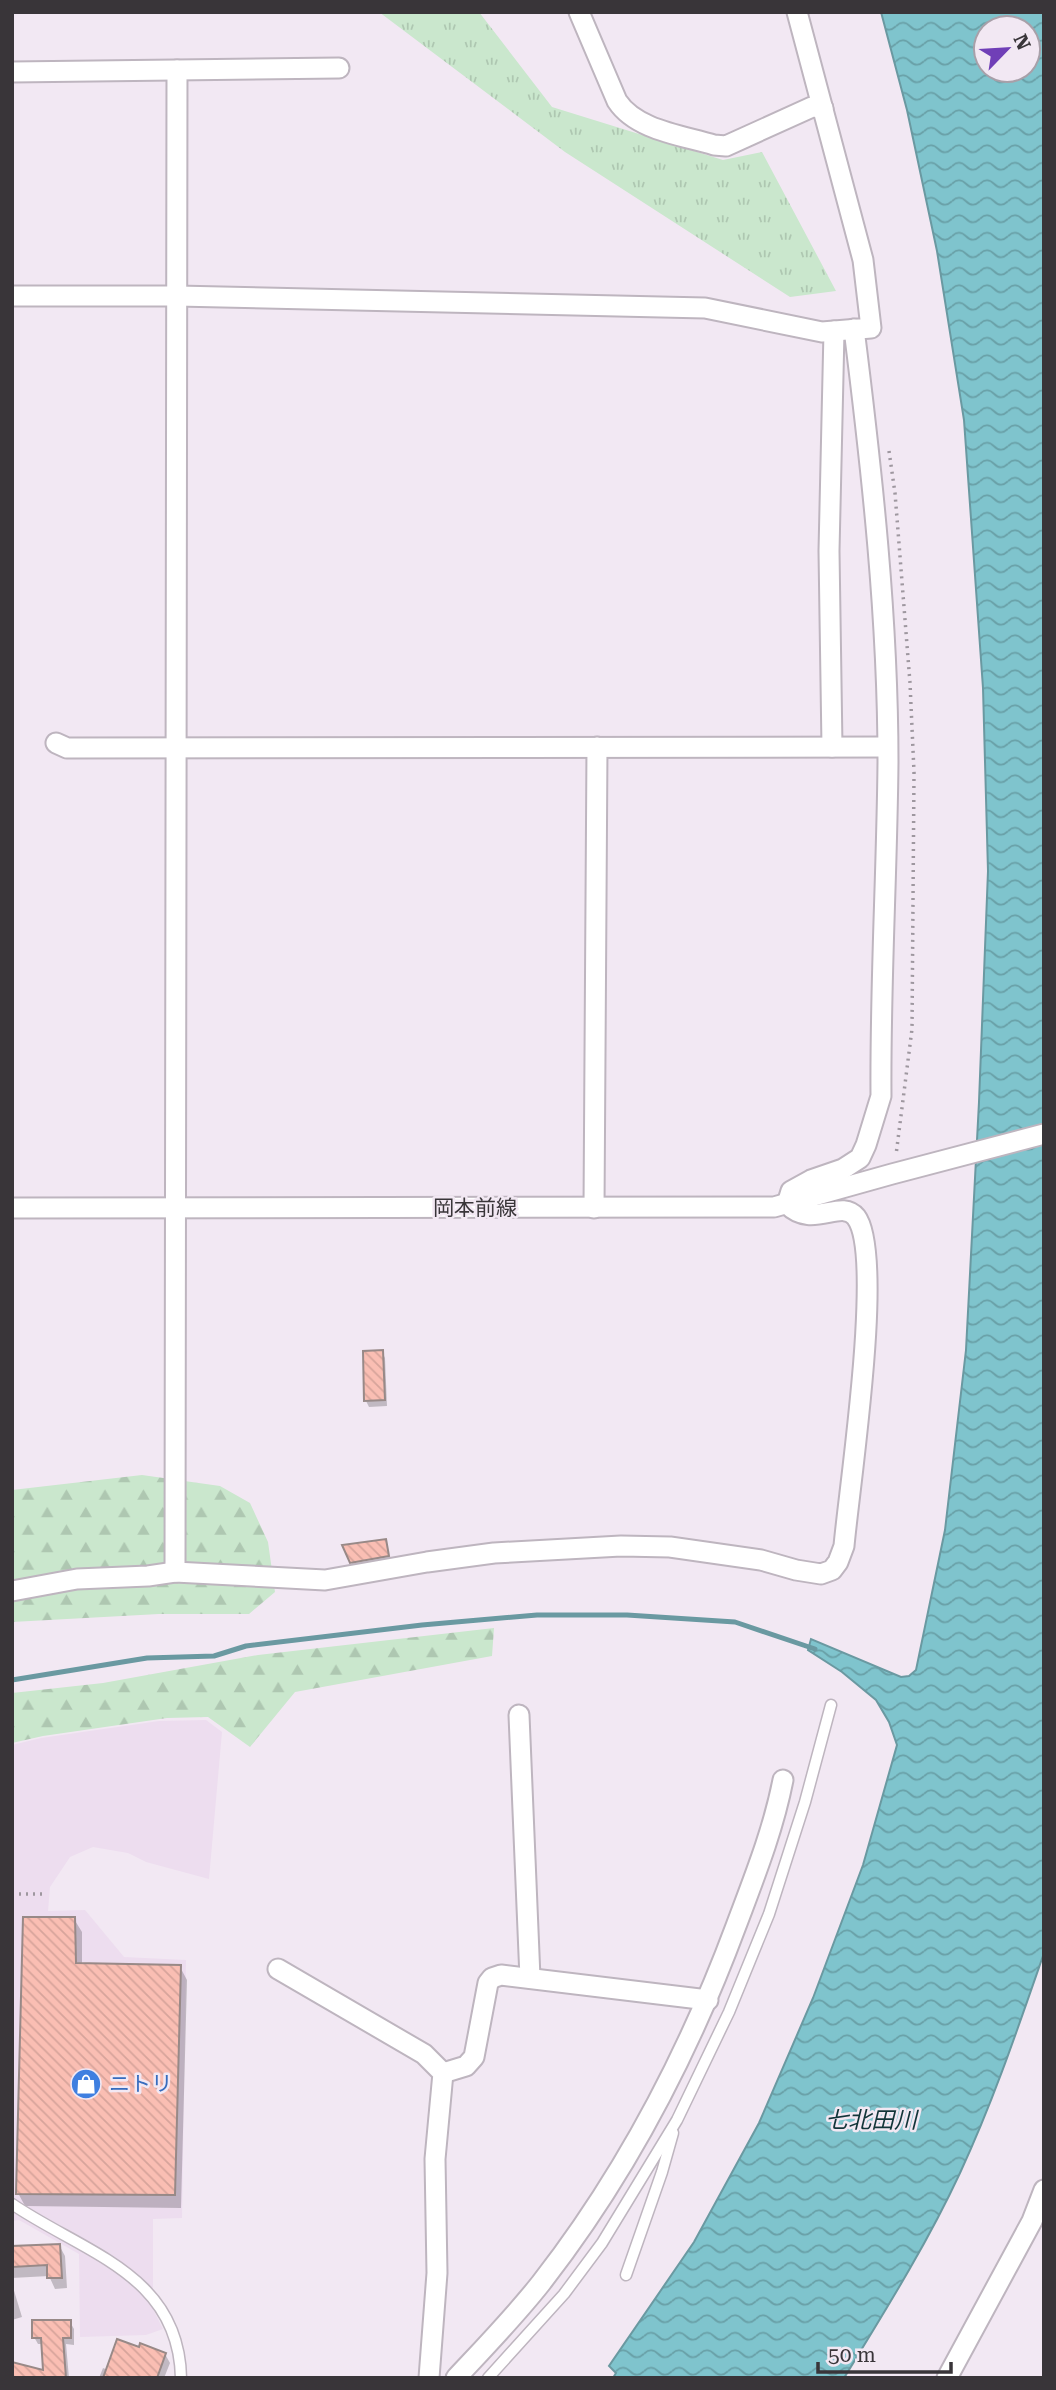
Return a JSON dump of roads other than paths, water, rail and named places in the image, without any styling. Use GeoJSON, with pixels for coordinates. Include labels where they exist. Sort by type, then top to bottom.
{"type":"FeatureCollection","features":[{"type":"Feature","properties":{"kind":"street"},"geometry":{"type":"LineString","coordinates":[[579,12],[617,101],[625,113],[639,122],[714,145],[726,146],[812,107],[823,108]]}},
{"type":"Feature","properties":{"kind":"street"},"geometry":{"type":"LineString","coordinates":[[12,296],[177,296],[705,308],[822,332],[871,328],[863,260],[797,12]]}},
{"type":"Feature","properties":{"kind":"street"},"geometry":{"type":"LineString","coordinates":[[12,72],[339,68]]}},
{"type":"Feature","properties":{"kind":"street"},"geometry":{"type":"LineString","coordinates":[[175,1572],[177,70]]}},
{"type":"Feature","properties":{"kind":"street"},"geometry":{"type":"LineString","coordinates":[[781,1206],[792,1191],[811,1180],[843,1170],[860,1158],[881,1096],[887,747],[883,634],[870,457],[844,330]]}},
{"type":"Feature","properties":{"kind":"street"},"geometry":{"type":"LineString","coordinates":[[832,747],[829,551],[844,330]]}},
{"type":"Feature","properties":{"kind":"street"},"geometry":{"type":"LineString","coordinates":[[56,743],[67,748],[887,747]]}},
{"type":"Feature","properties":{"kind":"street"},"geometry":{"type":"LineString","coordinates":[[594,1208],[597,747]]}},
{"type":"Feature","properties":{"kind":"street"},"geometry":{"type":"LineString","coordinates":[[781,1206],[1044,1135]]}},
{"type":"Feature","properties":{"kind":"street"},"geometry":{"type":"LineString","coordinates":[[12,1591],[77,1579],[175,1572],[325,1580],[494,1553],[621,1546],[683,1549],[761,1560],[821,1574],[832,1570],[844,1546],[867,1329],[865,1245],[861,1229],[850,1212],[832,1211],[811,1216],[797,1214],[781,1206]]}},
{"type":"Feature","properties":{"kind":"street","name":"岡本前線"},"geometry":{"type":"LineString","coordinates":[[12,1208],[781,1206]]}},
{"type":"Feature","properties":{"kind":"street"},"geometry":{"type":"LineString","coordinates":[[519,1715],[530,1978]]}},
{"type":"Feature","properties":{"kind":"street"},"geometry":{"type":"LineString","coordinates":[[456,2378],[541,2284],[597,2205],[664,2092],[708,2000],[764,1854],[777,1812],[783,1780]]}},
{"type":"Feature","properties":{"kind":"street"},"geometry":{"type":"LineString","coordinates":[[278,1969],[424,2054],[443,2073]]}},
{"type":"Feature","properties":{"kind":"street"},"geometry":{"type":"LineString","coordinates":[[443,2073],[466,2066],[474,2057],[488,1983],[492,1978],[501,1975],[708,2000]]}},
{"type":"Feature","properties":{"kind":"street"},"geometry":{"type":"LineString","coordinates":[[429,2378],[436,2273],[435,2159],[443,2073]]}},
{"type":"Feature","properties":{"kind":"street"},"geometry":{"type":"LineString","coordinates":[[947,2378],[1032,2221],[1044,2190]]}},
{"type":"Feature","properties":{"kind":"lane"},"geometry":{"type":"LineString","coordinates":[[488,2378],[564,2294],[602,2243],[677,2120],[729,2012],[769,1914],[831,1705]]}},
{"type":"Feature","properties":{"kind":"lane"},"geometry":{"type":"LineString","coordinates":[[626,2275],[677,2120]]}},
{"type":"Feature","properties":{"kind":"lane"},"geometry":{"type":"LineString","coordinates":[[12,2204],[129,2273],[150,2292],[169,2320],[181,2356],[181,2378]]}},
{"type":"Feature","properties":{"kind":"water","name":"七北田川"},"geometry":{"type":"Polygon","coordinates":[[[881,12],[1044,12],[1044,1953],[994,2092],[960,2173],[920,2251],[844,2378],[613,2378],[616,2373],[609,2366],[694,2242],[759,2123],[813,1998],[863,1865],[897,1745],[889,1722],[876,1700],[842,1672],[808,1650],[811,1639],[901,1677],[909,1676],[916,1670],[945,1530],[966,1350],[988,871],[983,688],[964,420],[937,251],[907,110],[881,12]]]}},
{"type":"Feature","properties":{"kind":"waterway"},"geometry":{"type":"LineString","coordinates":[[12,1680],[147,1658],[214,1656],[246,1646],[422,1625],[537,1615],[627,1615],[735,1622],[815,1649]]}},
{"type":"Feature","properties":{"kind":"place","name":"ニトリ"},"geometry":{"type":"Point","coordinates":[86,2084]}}]}
